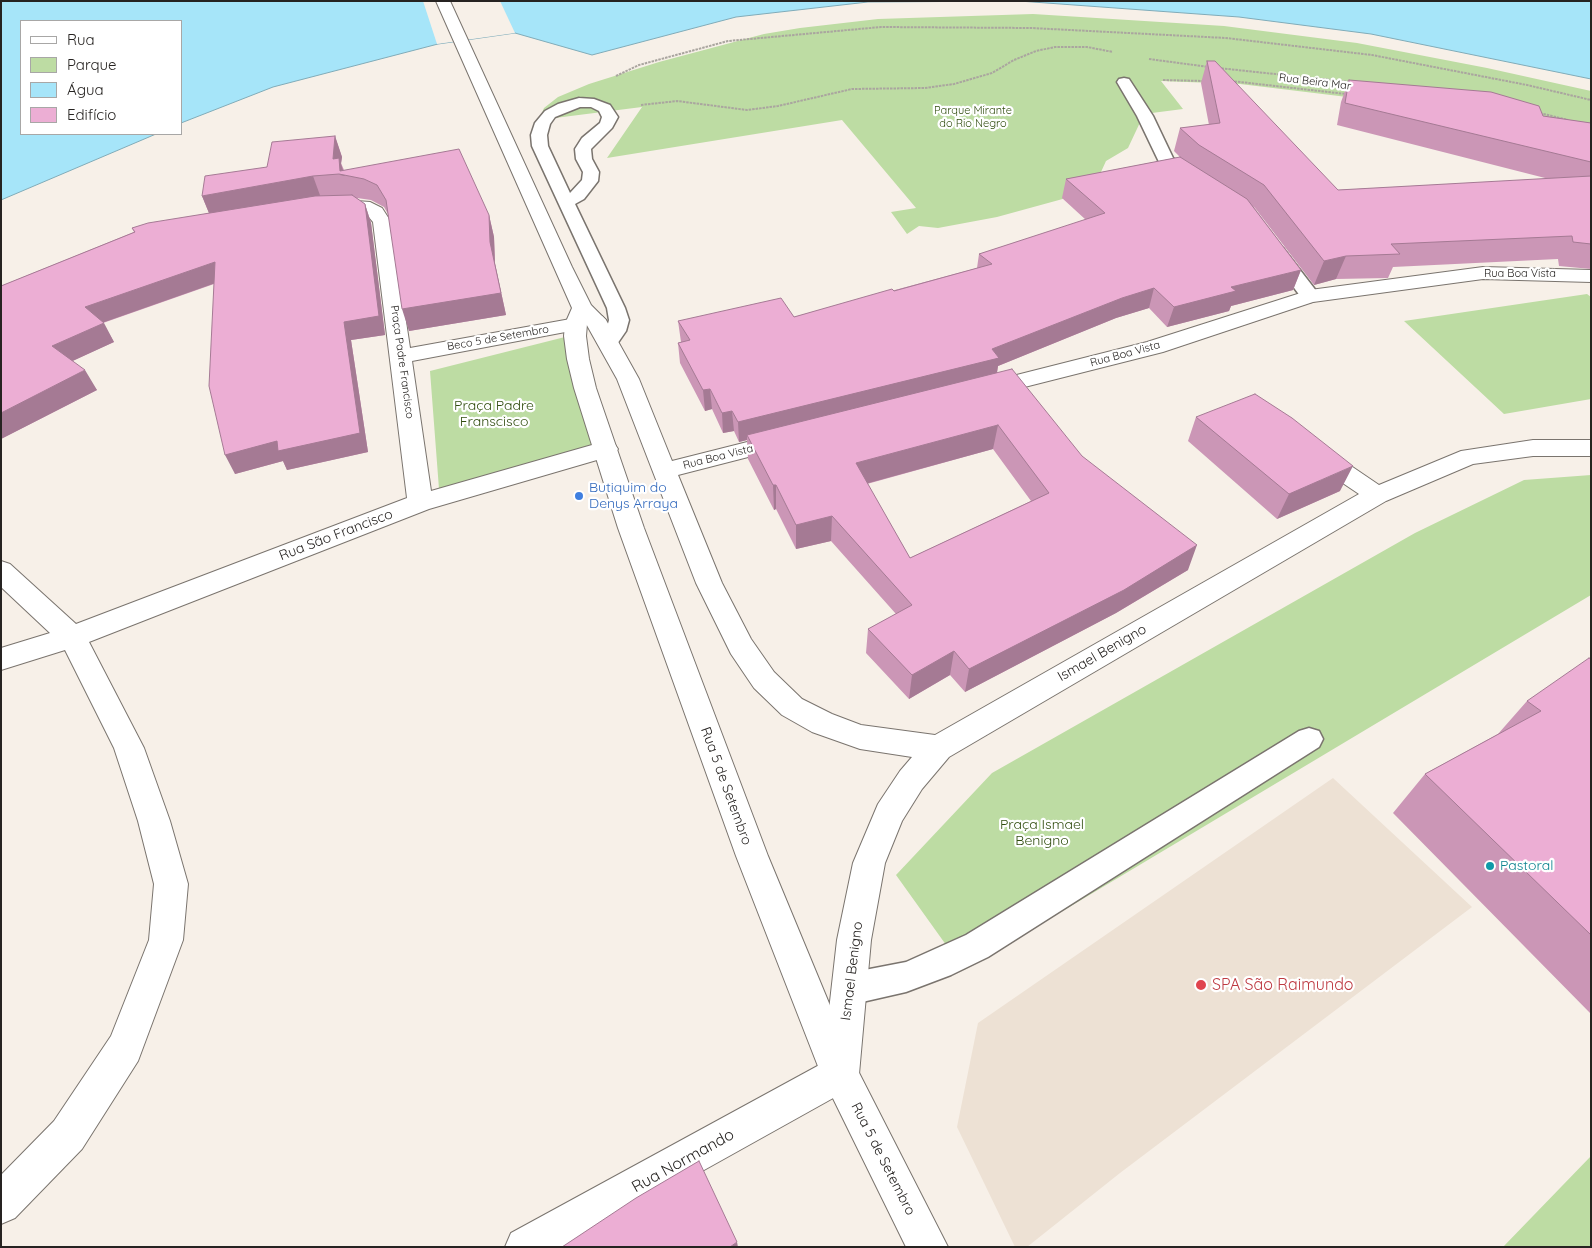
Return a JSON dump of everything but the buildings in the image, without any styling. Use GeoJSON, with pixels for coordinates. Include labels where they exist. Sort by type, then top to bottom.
{"type":"FeatureCollection","features":[{"type":"Feature","properties":{"kind":"street","name":"Rua 5 de Setembro"},"geometry":{"type":"LineString","coordinates":[[443,1],[584,318],[578,360],[586,388],[631,528],[752,856],[840,1074],[928,1247]]}},
{"type":"Feature","properties":{"kind":"street","name":"Praça Padre Francisco"},"geometry":{"type":"LineString","coordinates":[[312,207],[346,204],[363,206],[375,212],[382,222],[402,356],[420,503]]}},
{"type":"Feature","properties":{"kind":"street","name":"Rua Boa Vista"},"geometry":{"type":"LineString","coordinates":[[962,396],[1155,347],[1310,296],[1483,273],[1591,276]]}},
{"type":"Feature","properties":{"kind":"street"},"geometry":{"type":"LineString","coordinates":[[584,318],[608,343],[628,379],[709,583],[741,646],[764,680],[792,707],[822,723],[860,737],[938,748]]}},
{"type":"Feature","properties":{"kind":"street","name":"Beco 5 de Setembro"},"geometry":{"type":"LineString","coordinates":[[402,356],[584,318]]}},
{"type":"Feature","properties":{"kind":"street","name":"Rua Boa Vista"},"geometry":{"type":"LineString","coordinates":[[664,471],[799,437]]}},
{"type":"Feature","properties":{"kind":"street"},"geometry":{"type":"LineString","coordinates":[[1297,441],[1377,495]]}},
{"type":"Feature","properties":{"kind":"street","name":"Ismael Benigno"},"geometry":{"type":"LineString","coordinates":[[840,1074],[854,940],[869,862],[888,814],[910,780],[938,748],[1377,495],[1469,457],[1533,448],[1591,448]]}},
{"type":"Feature","properties":{"kind":"street","name":"Rua São Francisco"},"geometry":{"type":"LineString","coordinates":[[1,659],[72,637],[420,503],[606,449]]}},
{"type":"Feature","properties":{"kind":"street"},"geometry":{"type":"LineString","coordinates":[[1,571],[72,637],[129,748],[154,821],[171,884],[166,940],[125,1048],[68,1134],[1,1204]]}},
{"type":"Feature","properties":{"kind":"street","name":"Rua Normando"},"geometry":{"type":"LineString","coordinates":[[525,1247],[840,1074]]}},
{"type":"Feature","properties":{"kind":"lane"},"geometry":{"type":"LineString","coordinates":[[1124,82],[1145,116],[1166,161],[1207,187]]}},
{"type":"Feature","properties":{"kind":"lane"},"geometry":{"type":"LineString","coordinates":[[566,202],[578,195],[590,181],[591,172],[584,159],[583,149],[588,141],[607,125],[610,117],[605,108],[594,103],[579,102],[563,106],[550,114],[543,124],[539,135],[540,146],[566,202],[616,308],[619,320],[616,331],[608,343]]}},
{"type":"Feature","properties":{"kind":"lane"},"geometry":{"type":"LineString","coordinates":[[1265,236],[1310,296]]}},
{"type":"Feature","properties":{"kind":"lane"},"geometry":{"type":"LineString","coordinates":[[848,989],[906,977],[940,964],[977,946],[1309,739]]}},
{"type":"Feature","properties":{"kind":"path"},"geometry":{"type":"LineString","coordinates":[[579,102],[596,87],[639,64],[728,41],[881,27],[1031,28],[1226,38],[1372,56],[1527,85],[1591,100]]}},
{"type":"Feature","properties":{"kind":"path"},"geometry":{"type":"LineString","coordinates":[[1124,82],[1160,80],[1207,81]]}},
{"type":"Feature","properties":{"kind":"path","name":"Rua Beira Mar"},"geometry":{"type":"LineString","coordinates":[[1225,81],[1253,82],[1349,94]]}},
{"type":"Feature","properties":{"kind":"shaded area","name":"SPA São Raimundo"},"geometry":{"type":"Polygon","coordinates":[[[1333,778],[1472,907],[1120,1173],[1027,1247],[1015,1247],[957,1127],[978,1023],[1333,778]]]}},
{"type":"Feature","properties":{"kind":"green space","name":"Parque Mirante do Rio Negro"},"geometry":{"type":"Polygon","coordinates":[[[1033,14],[1224,26],[1357,43],[1487,68],[1591,91],[1591,138],[1506,119],[1339,96],[1240,84],[1161,81],[1183,109],[1144,114],[1128,148],[1106,161],[1101,172],[1110,186],[997,217],[938,228],[919,226],[907,234],[891,212],[916,208],[842,120],[607,158],[642,107],[539,120],[544,108],[558,97],[589,84],[659,62],[764,34],[878,19],[1033,14]]]}},
{"type":"Feature","properties":{"kind":"green space"},"geometry":{"type":"Polygon","coordinates":[[[1587,294],[1591,297],[1591,399],[1504,414],[1404,321],[1587,294]]]}},
{"type":"Feature","properties":{"kind":"green space","name":"Praça Padre Franscisco"},"geometry":{"type":"Polygon","coordinates":[[[565,337],[601,442],[439,489],[430,371],[565,337]]]}},
{"type":"Feature","properties":{"kind":"green space","name":"Praça Ismael Benigno"},"geometry":{"type":"Polygon","coordinates":[[[1591,475],[1591,595],[964,970],[896,875],[992,773],[1415,533],[1524,480],[1591,475]]]}},
{"type":"Feature","properties":{"kind":"green space"},"geometry":{"type":"Polygon","coordinates":[[[1591,1156],[1591,1247],[1503,1247],[1591,1156]]]}},
{"type":"Feature","properties":{"kind":"water"},"geometry":{"type":"Polygon","coordinates":[[[1,1],[1019,1],[868,2],[736,17],[592,55],[515,33],[438,44],[273,87],[182,123],[182,20],[20,20],[20,135],[154,135],[1,200],[1,1]]]}},
{"type":"Feature","properties":{"kind":"water"},"geometry":{"type":"Polygon","coordinates":[[[1019,1],[1591,1],[1591,79],[1371,34],[1239,17],[1019,1]]]}},
{"type":"Feature","properties":{"kind":"pier"},"geometry":{"type":"Polygon","coordinates":[[[423,1],[500,1],[515,33],[437,44],[423,1]]]}},
{"type":"Feature","properties":{"kind":"place","name":"Butiquim do Denys Arraya"},"geometry":{"type":"Point","coordinates":[579,496]}},
{"type":"Feature","properties":{"kind":"place","name":"Pastoral"},"geometry":{"type":"Point","coordinates":[1490,866]}},
{"type":"Feature","properties":{"kind":"place","name":"SPA São Raimundo"},"geometry":{"type":"Point","coordinates":[1201,985]}}]}
